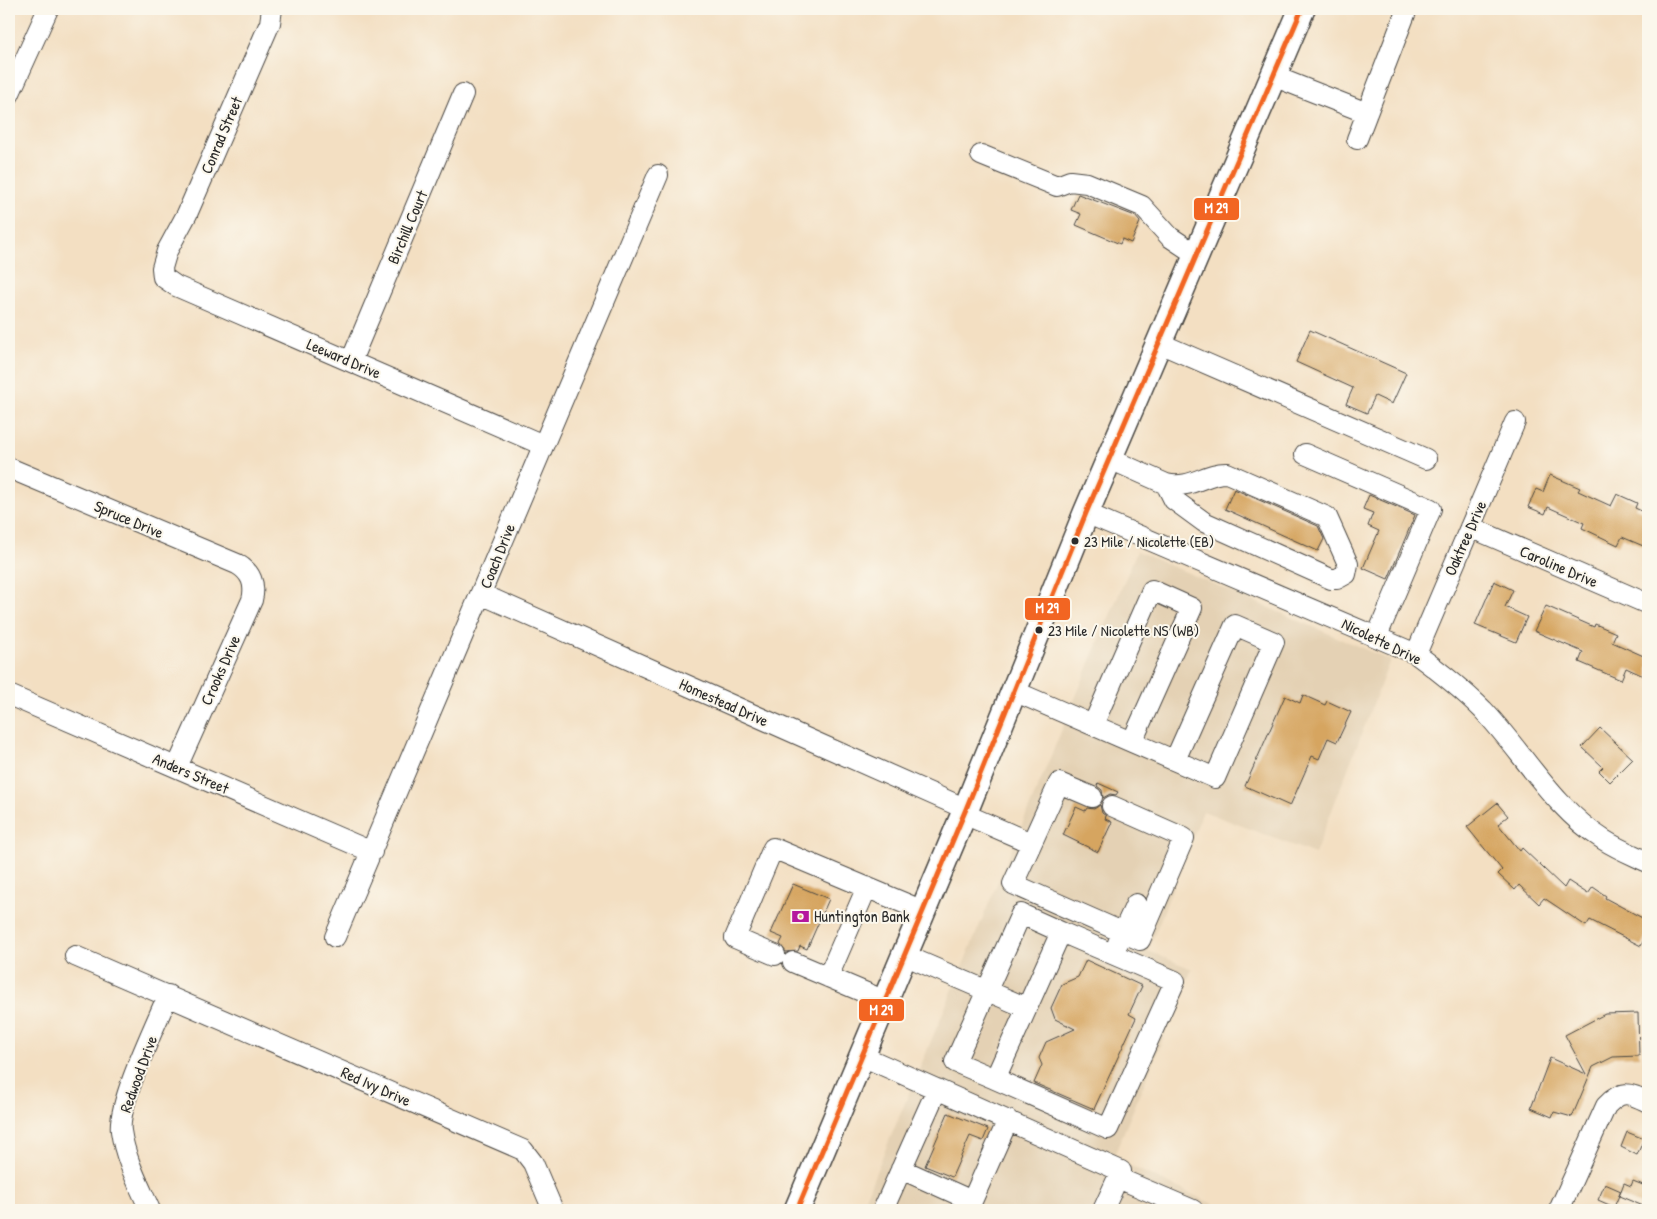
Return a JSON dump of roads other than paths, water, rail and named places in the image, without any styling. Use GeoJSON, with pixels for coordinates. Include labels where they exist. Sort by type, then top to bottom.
{"type":"FeatureCollection","features":[{"type":"Feature","properties":{"kind":"main road"},"geometry":{"type":"LineString","coordinates":[[797,1210],[965,812],[1086,513],[1302,9]]}},
{"type":"Feature","properties":{"kind":"street"},"geometry":{"type":"LineString","coordinates":[[9,95],[48,9]]}},
{"type":"Feature","properties":{"kind":"street","name":"Conrad Street"},"geometry":{"type":"LineString","coordinates":[[164,260],[187,214],[270,23],[272,9]]}},
{"type":"Feature","properties":{"kind":"street"},"geometry":{"type":"LineString","coordinates":[[1357,139],[1407,9]]}},
{"type":"Feature","properties":{"kind":"street"},"geometry":{"type":"LineString","coordinates":[[1273,76],[1366,113]]}},
{"type":"Feature","properties":{"kind":"street","name":"Birchill Court"},"geometry":{"type":"LineString","coordinates":[[351,361],[463,94]]}},
{"type":"Feature","properties":{"kind":"street"},"geometry":{"type":"LineString","coordinates":[[981,155],[1057,186],[1070,181],[1087,183],[1142,206],[1170,237],[1197,255]]}},
{"type":"Feature","properties":{"kind":"street","name":"Coach Drive"},"geometry":{"type":"LineString","coordinates":[[335,937],[482,594],[543,444],[610,294],[658,175]]}},
{"type":"Feature","properties":{"kind":"street","name":"Leeward Drive"},"geometry":{"type":"LineString","coordinates":[[164,260],[163,276],[176,286],[543,444]]}},
{"type":"Feature","properties":{"kind":"street"},"geometry":{"type":"LineString","coordinates":[[1159,343],[1426,459]]}},
{"type":"Feature","properties":{"kind":"street","name":"Oaktree Drive"},"geometry":{"type":"LineString","coordinates":[[1416,654],[1515,422]]}},
{"type":"Feature","properties":{"kind":"street"},"geometry":{"type":"LineString","coordinates":[[1305,454],[1431,509],[1377,636]]}},
{"type":"Feature","properties":{"kind":"street"},"geometry":{"type":"LineString","coordinates":[[1110,459],[1166,484],[1181,485],[1203,480],[1220,472],[1227,472],[1327,517],[1348,564],[1346,574],[1337,579],[1331,579],[1204,522],[1174,500],[1166,484]]}},
{"type":"Feature","properties":{"kind":"street","name":"Spruce Drive"},"geometry":{"type":"LineString","coordinates":[[9,468],[238,564],[248,572]]}},
{"type":"Feature","properties":{"kind":"street","name":"Nicolette Drive"},"geometry":{"type":"LineString","coordinates":[[1086,513],[1416,654],[1446,676],[1483,711],[1551,792],[1588,828],[1623,850],[1648,862]]}},
{"type":"Feature","properties":{"kind":"street","name":"Caroline Drive"},"geometry":{"type":"LineString","coordinates":[[1470,527],[1648,604]]}},
{"type":"Feature","properties":{"kind":"street","name":"Crooks Drive"},"geometry":{"type":"LineString","coordinates":[[177,768],[252,600],[253,583],[248,572]]}},
{"type":"Feature","properties":{"kind":"street"},"geometry":{"type":"LineString","coordinates":[[1093,725],[1152,590],[1192,608],[1132,742]]}},
{"type":"Feature","properties":{"kind":"street","name":"Homestead Drive"},"geometry":{"type":"LineString","coordinates":[[482,594],[1031,843]]}},
{"type":"Feature","properties":{"kind":"street"},"geometry":{"type":"LineString","coordinates":[[1014,691],[1215,778],[1274,642],[1235,625],[1175,760]]}},
{"type":"Feature","properties":{"kind":"street","name":"Anders Street"},"geometry":{"type":"LineString","coordinates":[[9,695],[372,852]]}},
{"type":"Feature","properties":{"kind":"street"},"geometry":{"type":"LineString","coordinates":[[1092,797],[1059,782],[1013,884],[1140,940],[1184,838],[1112,806]]}},
{"type":"Feature","properties":{"kind":"street"},"geometry":{"type":"LineString","coordinates":[[885,1001],[735,938],[773,848],[923,911]]}},
{"type":"Feature","properties":{"kind":"street"},"geometry":{"type":"LineString","coordinates":[[828,977],[867,888]]}},
{"type":"Feature","properties":{"kind":"street"},"geometry":{"type":"LineString","coordinates":[[1113,954],[1136,904]]}},
{"type":"Feature","properties":{"kind":"street"},"geometry":{"type":"LineString","coordinates":[[1021,914],[1061,932],[1175,981],[1108,1130],[955,1062],[1021,914]]}},
{"type":"Feature","properties":{"kind":"street"},"geometry":{"type":"LineString","coordinates":[[995,1079],[1061,932]]}},
{"type":"Feature","properties":{"kind":"street"},"geometry":{"type":"LineString","coordinates":[[904,955],[1027,1008]]}},
{"type":"Feature","properties":{"kind":"street","name":"Red Ivy Drive"},"geometry":{"type":"LineString","coordinates":[[74,956],[524,1150],[533,1163],[553,1210]]}},
{"type":"Feature","properties":{"kind":"street","name":"Redwood Drive"},"geometry":{"type":"LineString","coordinates":[[150,1210],[128,1158],[121,1130],[122,1108],[168,995]]}},
{"type":"Feature","properties":{"kind":"street"},"geometry":{"type":"LineString","coordinates":[[862,1056],[1121,1171],[1104,1210]]}},
{"type":"Feature","properties":{"kind":"street"},"geometry":{"type":"LineString","coordinates":[[883,1210],[937,1089]]}},
{"type":"Feature","properties":{"kind":"street"},"geometry":{"type":"LineString","coordinates":[[1559,1210],[1606,1106],[1619,1095],[1630,1094],[1648,1102]]}},
{"type":"Feature","properties":{"kind":"street"},"geometry":{"type":"LineString","coordinates":[[1059,1143],[1072,1114]]}},
{"type":"Feature","properties":{"kind":"street"},"geometry":{"type":"LineString","coordinates":[[901,1169],[972,1201],[1008,1120]]}},
{"type":"Feature","properties":{"kind":"street"},"geometry":{"type":"LineString","coordinates":[[1118,1178],[1193,1210]]}},
{"type":"Feature","properties":{"kind":"place","name":"23 Mile / Nicolette (EB)"},"geometry":{"type":"Point","coordinates":[1075,541]}},
{"type":"Feature","properties":{"kind":"place","name":"23 Mile / Nicolette NS (WB)"},"geometry":{"type":"Point","coordinates":[1039,630]}},
{"type":"Feature","properties":{"kind":"place","name":"Huntington Bank"},"geometry":{"type":"Point","coordinates":[800,916]}}]}
